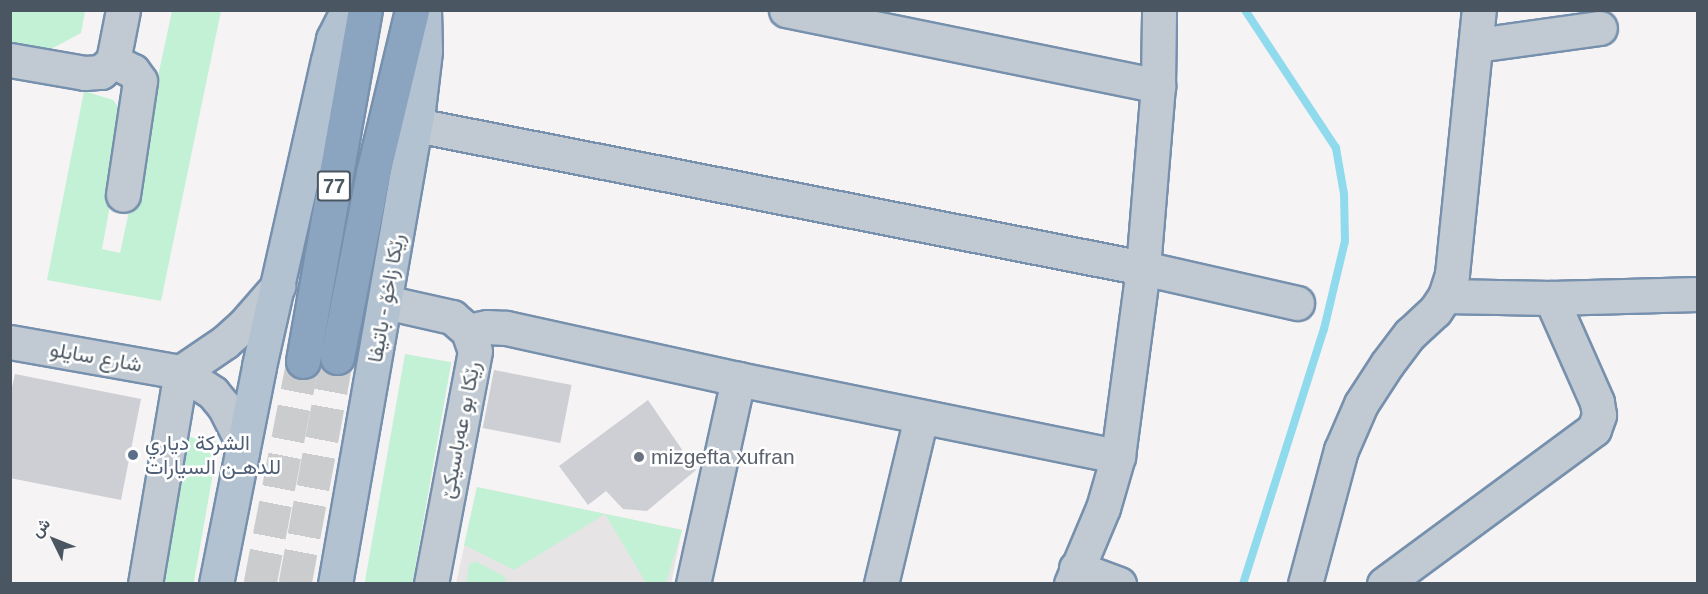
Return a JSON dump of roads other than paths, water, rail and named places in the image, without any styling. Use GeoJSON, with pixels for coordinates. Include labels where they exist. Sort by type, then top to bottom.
{"type":"FeatureCollection","features":[{"type":"Feature","properties":{"kind":"highway","name":"77"},"geometry":{"type":"LineString","coordinates":[[303,361],[365,10]]}},
{"type":"Feature","properties":{"kind":"highway","name":"رێکا زاخۆ - باتیفا"},"geometry":{"type":"LineString","coordinates":[[337,357],[374,173],[412,10]]}},
{"type":"Feature","properties":{"kind":"main road"},"geometry":{"type":"LineString","coordinates":[[216,584],[242,453],[333,39],[348,10]]}},
{"type":"Feature","properties":{"kind":"main road","name":"رێکا زاخۆ - باتیفا"},"geometry":{"type":"LineString","coordinates":[[335,584],[416,125],[425,51],[424,10]]}},
{"type":"Feature","properties":{"kind":"street"},"geometry":{"type":"LineString","coordinates":[[10,60],[93,74],[101,72],[113,61],[123,10]]}},
{"type":"Feature","properties":{"kind":"street"},"geometry":{"type":"LineString","coordinates":[[786,10],[1158,86]]}},
{"type":"Feature","properties":{"kind":"street"},"geometry":{"type":"LineString","coordinates":[[1119,584],[1073,576],[1103,508],[1118,456],[1143,268],[1158,86],[1159,10]]}},
{"type":"Feature","properties":{"kind":"street"},"geometry":{"type":"LineString","coordinates":[[1305,584],[1341,450],[1361,404],[1387,364],[1445,296],[1452,274],[1479,10]]}},
{"type":"Feature","properties":{"kind":"street"},"geometry":{"type":"LineString","coordinates":[[1477,45],[1600,28]]}},
{"type":"Feature","properties":{"kind":"street"},"geometry":{"type":"LineString","coordinates":[[113,61],[133,71],[140,81],[123,195]]}},
{"type":"Feature","properties":{"kind":"street"},"geometry":{"type":"LineString","coordinates":[[416,125],[1143,268],[1298,303]]}},
{"type":"Feature","properties":{"kind":"street"},"geometry":{"type":"LineString","coordinates":[[145,584],[181,372],[244,326],[278,286]]}},
{"type":"Feature","properties":{"kind":"street"},"geometry":{"type":"LineString","coordinates":[[1445,296],[1551,298],[1698,294]]}},
{"type":"Feature","properties":{"kind":"street"},"geometry":{"type":"LineString","coordinates":[[1384,584],[1594,429],[1599,415],[1597,402],[1551,298]]}},
{"type":"Feature","properties":{"kind":"street","name":"رێكا بو عه‌باسيكێ"},"geometry":{"type":"LineString","coordinates":[[385,302],[452,317],[468,331],[475,351],[431,584]]}},
{"type":"Feature","properties":{"kind":"street"},"geometry":{"type":"LineString","coordinates":[[468,331],[487,327],[506,328],[738,379],[1118,456]]}},
{"type":"Feature","properties":{"kind":"street","name":"شارع سايلو"},"geometry":{"type":"LineString","coordinates":[[10,342],[181,372],[213,393],[224,406],[236,428],[242,453]]}},
{"type":"Feature","properties":{"kind":"street"},"geometry":{"type":"LineString","coordinates":[[693,584],[738,379]]}},
{"type":"Feature","properties":{"kind":"street"},"geometry":{"type":"LineString","coordinates":[[882,584],[921,417]]}},
{"type":"Feature","properties":{"kind":"waterway"},"geometry":{"type":"LineString","coordinates":[[1243,584],[1324,329],[1345,241],[1344,194],[1336,148],[1245,10]]}},
{"type":"Feature","properties":{"kind":"tunnel"},"geometry":{"type":"LineString","coordinates":[[295,584],[337,357]]}},
{"type":"Feature","properties":{"kind":"tunnel"},"geometry":{"type":"LineString","coordinates":[[260,584],[303,361]]}},
{"type":"Feature","properties":{"kind":"place","name":"الشركة دياري للدهـن السيارات"},"geometry":{"type":"Point","coordinates":[133,455]}},
{"type":"Feature","properties":{"kind":"place","name":"mizgefta xufran"},"geometry":{"type":"Point","coordinates":[639,457]}}]}
